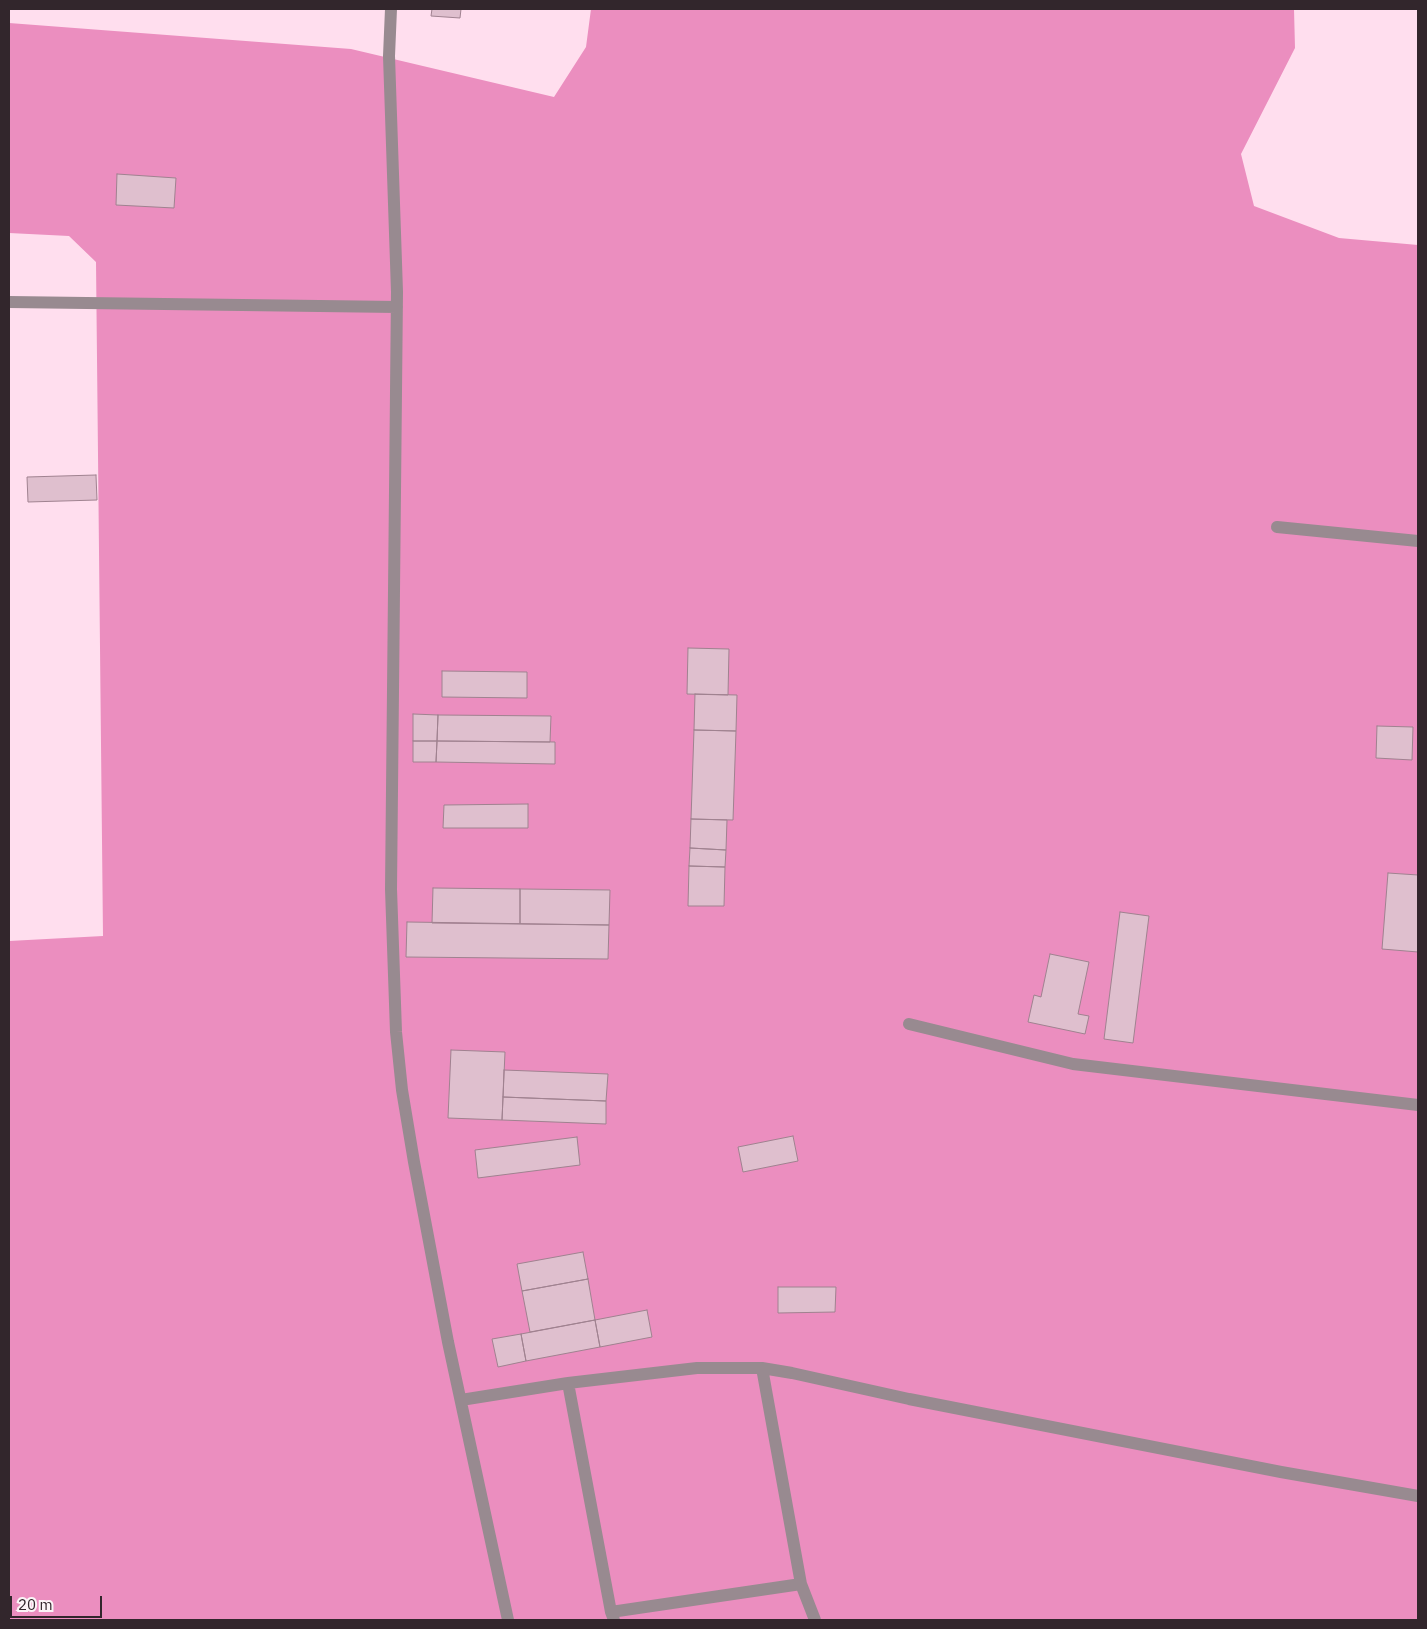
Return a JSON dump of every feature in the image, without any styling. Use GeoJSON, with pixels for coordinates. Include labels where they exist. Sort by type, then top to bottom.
{"type":"FeatureCollection","features":[{"type":"Feature","properties":{"kind":"street"},"geometry":{"type":"LineString","coordinates":[[392,9],[389,56],[397,307],[391,889],[396,1032],[402,1090],[414,1162],[461,1400],[508,1620]]}},
{"type":"Feature","properties":{"kind":"street"},"geometry":{"type":"LineString","coordinates":[[9,302],[397,307]]}},
{"type":"Feature","properties":{"kind":"street"},"geometry":{"type":"LineString","coordinates":[[1277,527],[1418,541]]}},
{"type":"Feature","properties":{"kind":"street"},"geometry":{"type":"LineString","coordinates":[[909,1024],[1074,1064],[1418,1105]]}},
{"type":"Feature","properties":{"kind":"street"},"geometry":{"type":"LineString","coordinates":[[461,1400],[568,1383],[697,1368],[762,1368],[792,1372],[909,1399],[1281,1472],[1418,1496]]}},
{"type":"Feature","properties":{"kind":"street"},"geometry":{"type":"LineString","coordinates":[[762,1368],[801,1584],[815,1620]]}},
{"type":"Feature","properties":{"kind":"street"},"geometry":{"type":"LineString","coordinates":[[568,1383],[613,1616],[801,1584]]}},
{"type":"Feature","properties":{"kind":"shaded area"},"geometry":{"type":"Polygon","coordinates":[[[591,9],[1294,9],[1295,48],[1241,154],[1254,206],[1339,238],[1418,245],[1418,1620],[9,1620],[9,941],[103,936],[96,262],[69,236],[9,233],[9,23],[351,49],[554,97],[586,47],[591,9]]]}},
{"type":"Feature","properties":{"kind":"building"},"geometry":{"type":"Polygon","coordinates":[[[432,9],[461,9],[460,18],[431,16],[432,9]]]}},
{"type":"Feature","properties":{"kind":"building"},"geometry":{"type":"Polygon","coordinates":[[[117,174],[176,178],[174,208],[116,205],[117,174]]]}},
{"type":"Feature","properties":{"kind":"building"},"geometry":{"type":"Polygon","coordinates":[[[96,475],[97,500],[28,502],[27,477],[96,475]]]}},
{"type":"Feature","properties":{"kind":"building"},"geometry":{"type":"Polygon","coordinates":[[[688,648],[729,649],[728,695],[687,694],[688,648]]]}},
{"type":"Feature","properties":{"kind":"building"},"geometry":{"type":"Polygon","coordinates":[[[442,671],[527,672],[527,698],[442,697],[442,671]]]}},
{"type":"Feature","properties":{"kind":"building"},"geometry":{"type":"Polygon","coordinates":[[[695,694],[737,695],[736,731],[694,730],[695,694]]]}},
{"type":"Feature","properties":{"kind":"building"},"geometry":{"type":"Polygon","coordinates":[[[413,714],[438,715],[437,741],[413,741],[413,714]]]}},
{"type":"Feature","properties":{"kind":"building"},"geometry":{"type":"Polygon","coordinates":[[[438,715],[551,716],[550,742],[437,741],[438,715]]]}},
{"type":"Feature","properties":{"kind":"building"},"geometry":{"type":"Polygon","coordinates":[[[1377,726],[1413,727],[1412,760],[1376,758],[1377,726]]]}},
{"type":"Feature","properties":{"kind":"building"},"geometry":{"type":"Polygon","coordinates":[[[694,730],[736,731],[733,820],[691,819],[694,730]]]}},
{"type":"Feature","properties":{"kind":"building"},"geometry":{"type":"Polygon","coordinates":[[[413,741],[437,741],[436,762],[413,762],[413,741]]]}},
{"type":"Feature","properties":{"kind":"building"},"geometry":{"type":"Polygon","coordinates":[[[437,741],[555,742],[555,764],[436,762],[437,741]]]}},
{"type":"Feature","properties":{"kind":"building"},"geometry":{"type":"Polygon","coordinates":[[[528,804],[528,828],[443,828],[444,805],[528,804]]]}},
{"type":"Feature","properties":{"kind":"building"},"geometry":{"type":"Polygon","coordinates":[[[691,819],[727,820],[726,850],[690,848],[691,819]]]}},
{"type":"Feature","properties":{"kind":"building"},"geometry":{"type":"Polygon","coordinates":[[[690,848],[726,850],[725,867],[689,866],[690,848]]]}},
{"type":"Feature","properties":{"kind":"building"},"geometry":{"type":"Polygon","coordinates":[[[689,866],[725,867],[724,906],[688,906],[689,866]]]}},
{"type":"Feature","properties":{"kind":"building"},"geometry":{"type":"Polygon","coordinates":[[[1388,873],[1418,875],[1418,952],[1382,949],[1388,873]]]}},
{"type":"Feature","properties":{"kind":"building"},"geometry":{"type":"Polygon","coordinates":[[[433,888],[520,889],[520,924],[432,923],[433,888]]]}},
{"type":"Feature","properties":{"kind":"building"},"geometry":{"type":"Polygon","coordinates":[[[520,889],[610,890],[609,925],[520,924],[520,889]]]}},
{"type":"Feature","properties":{"kind":"building"},"geometry":{"type":"Polygon","coordinates":[[[1120,912],[1149,916],[1133,1043],[1104,1039],[1120,912]]]}},
{"type":"Feature","properties":{"kind":"building"},"geometry":{"type":"Polygon","coordinates":[[[407,922],[609,925],[608,959],[406,957],[407,922]]]}},
{"type":"Feature","properties":{"kind":"building"},"geometry":{"type":"Polygon","coordinates":[[[1050,954],[1089,962],[1078,1014],[1089,1016],[1085,1034],[1028,1022],[1034,995],[1041,997],[1050,954]]]}},
{"type":"Feature","properties":{"kind":"building"},"geometry":{"type":"Polygon","coordinates":[[[451,1050],[505,1052],[502,1120],[448,1118],[451,1050]]]}},
{"type":"Feature","properties":{"kind":"building"},"geometry":{"type":"Polygon","coordinates":[[[504,1070],[608,1074],[606,1101],[503,1097],[504,1070]]]}},
{"type":"Feature","properties":{"kind":"building"},"geometry":{"type":"Polygon","coordinates":[[[503,1097],[606,1101],[606,1124],[502,1120],[503,1097]]]}},
{"type":"Feature","properties":{"kind":"building"},"geometry":{"type":"Polygon","coordinates":[[[793,1136],[798,1161],[743,1172],[738,1147],[793,1136]]]}},
{"type":"Feature","properties":{"kind":"building"},"geometry":{"type":"Polygon","coordinates":[[[577,1137],[580,1165],[478,1178],[475,1150],[577,1137]]]}},
{"type":"Feature","properties":{"kind":"building"},"geometry":{"type":"Polygon","coordinates":[[[583,1252],[588,1279],[522,1291],[517,1264],[583,1252]]]}},
{"type":"Feature","properties":{"kind":"building"},"geometry":{"type":"Polygon","coordinates":[[[588,1279],[595,1320],[530,1332],[522,1291],[588,1279]]]}},
{"type":"Feature","properties":{"kind":"building"},"geometry":{"type":"Polygon","coordinates":[[[778,1287],[836,1287],[835,1312],[778,1313],[778,1287]]]}},
{"type":"Feature","properties":{"kind":"building"},"geometry":{"type":"Polygon","coordinates":[[[647,1310],[652,1337],[600,1347],[595,1320],[647,1310]]]}},
{"type":"Feature","properties":{"kind":"building"},"geometry":{"type":"Polygon","coordinates":[[[595,1320],[600,1347],[526,1361],[521,1334],[595,1320]]]}},
{"type":"Feature","properties":{"kind":"building"},"geometry":{"type":"Polygon","coordinates":[[[521,1334],[526,1361],[498,1367],[492,1339],[521,1334]]]}}]}
